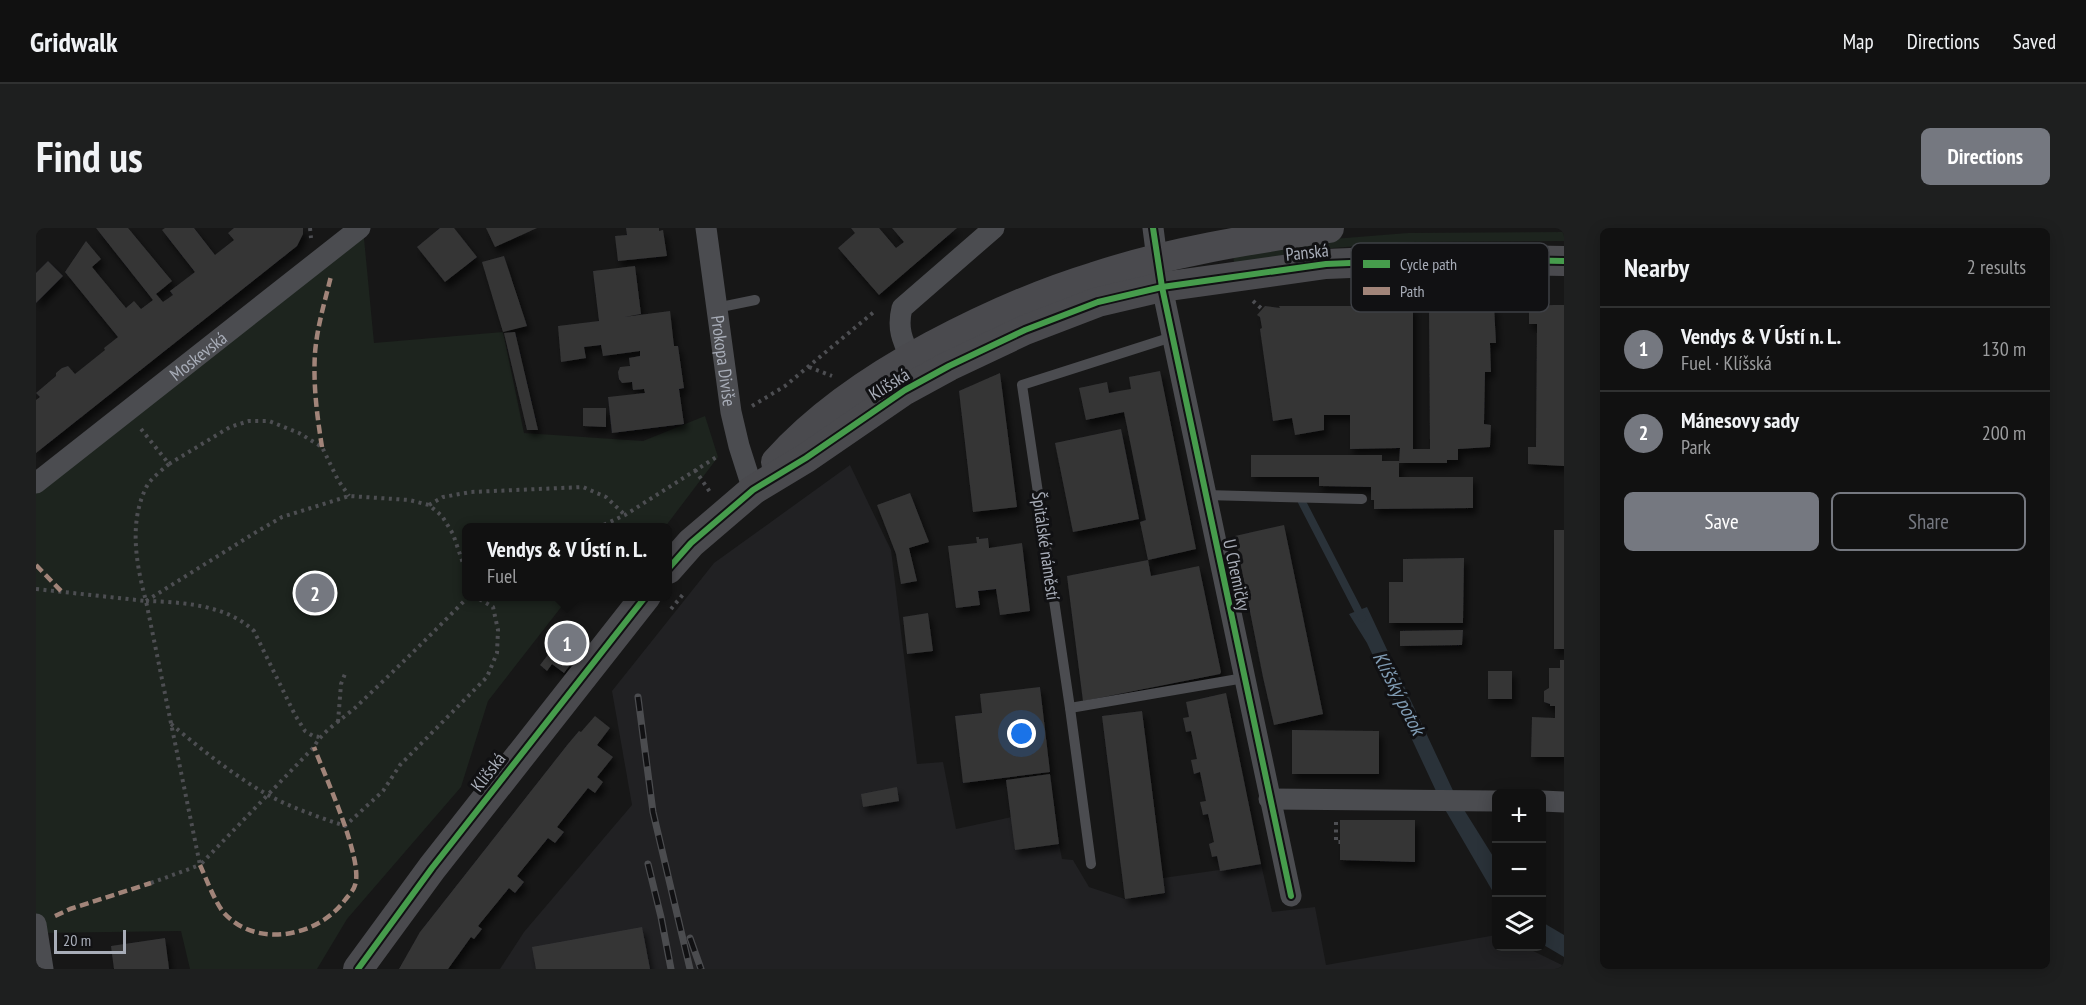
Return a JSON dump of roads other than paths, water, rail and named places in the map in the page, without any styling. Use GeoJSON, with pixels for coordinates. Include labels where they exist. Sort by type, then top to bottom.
{"type":"FeatureCollection","features":[{"type":"Feature","properties":{"kind":"street","name":"Moskevská"},"geometry":{"type":"LineString","coordinates":[[36,483],[360,228]]}},
{"type":"Feature","properties":{"kind":"street","name":"Prokopa Diviše"},"geometry":{"type":"LineString","coordinates":[[706,228],[731,412],[753,490]]}},
{"type":"Feature","properties":{"kind":"street"},"geometry":{"type":"LineString","coordinates":[[910,358],[900,334],[898,321],[902,308],[994,228]]}},
{"type":"Feature","properties":{"kind":"street"},"geometry":{"type":"LineString","coordinates":[[1153,228],[1159,273]]}},
{"type":"Feature","properties":{"kind":"street","name":"Panská"},"geometry":{"type":"LineString","coordinates":[[1159,273],[1223,245],[1329,228]]}},
{"type":"Feature","properties":{"kind":"street","name":"Panská"},"geometry":{"type":"LineString","coordinates":[[1549,261],[1564,261]]}},
{"type":"Feature","properties":{"kind":"street","name":"Panská"},"geometry":{"type":"LineString","coordinates":[[1159,273],[1283,269],[1351,262]]}},
{"type":"Feature","properties":{"kind":"street","name":"Klíšská"},"geometry":{"type":"LineString","coordinates":[[753,490],[790,446],[805,433],[843,402],[910,358],[987,319],[1059,288],[1159,273]]}},
{"type":"Feature","properties":{"kind":"street","name":"Klíšská"},"geometry":{"type":"LineString","coordinates":[[672,564],[691,543],[753,490],[806,458],[906,390],[979,351],[1061,315],[1123,295],[1159,273]]}},
{"type":"Feature","properties":{"kind":"street","name":"U Chemičky"},"geometry":{"type":"LineString","coordinates":[[1159,273],[1291,896]]}},
{"type":"Feature","properties":{"kind":"street","name":"Klíšská"},"geometry":{"type":"LineString","coordinates":[[358,969],[425,876],[643,601]]}},
{"type":"Feature","properties":{"kind":"street"},"geometry":{"type":"LineString","coordinates":[[1269,799],[1492,801]]}},
{"type":"Feature","properties":{"kind":"street"},"geometry":{"type":"LineString","coordinates":[[1546,801],[1564,802]]}},
{"type":"Feature","properties":{"kind":"street"},"geometry":{"type":"LineString","coordinates":[[36,930],[43,969]]}},
{"type":"Feature","properties":{"kind":"lane"},"geometry":{"type":"LineString","coordinates":[[716,308],[755,300]]}},
{"type":"Feature","properties":{"kind":"lane","name":"Špitálské náměstí"},"geometry":{"type":"LineString","coordinates":[[1091,864],[1022,385],[1172,337]]}},
{"type":"Feature","properties":{"kind":"lane"},"geometry":{"type":"LineString","coordinates":[[1205,495],[1362,499]]}},
{"type":"Feature","properties":{"kind":"lane"},"geometry":{"type":"LineString","coordinates":[[1070,708],[1244,678]]}},
{"type":"Feature","properties":{"kind":"water"},"geometry":{"type":"Polygon","coordinates":[[[1367,607],[1456,797],[1492,855],[1492,890],[1443,806],[1367,643],[1349,614],[1367,607]]]}},
{"type":"Feature","properties":{"kind":"water"},"geometry":{"type":"Polygon","coordinates":[[[1546,924],[1564,935],[1564,957],[1546,946],[1546,924]]]}},
{"type":"Feature","properties":{"kind":"waterway","name":"Klíšský potok"},"geometry":{"type":"LineString","coordinates":[[1302,502],[1362,618]]}},
{"type":"Feature","properties":{"kind":"railway"},"geometry":{"type":"LineString","coordinates":[[638,697],[653,812],[690,969]]}},
{"type":"Feature","properties":{"kind":"railway"},"geometry":{"type":"LineString","coordinates":[[648,864],[671,969]]}},
{"type":"Feature","properties":{"kind":"railway"},"geometry":{"type":"LineString","coordinates":[[690,938],[701,969]]}},
{"type":"Feature","properties":{"kind":"place","name":"Mánesovy sady"},"geometry":{"type":"Point","coordinates":[315,593]}},
{"type":"Feature","properties":{"kind":"place","name":"Vendys & V Ústí n. L."},"geometry":{"type":"Point","coordinates":[567,643]}}]}
